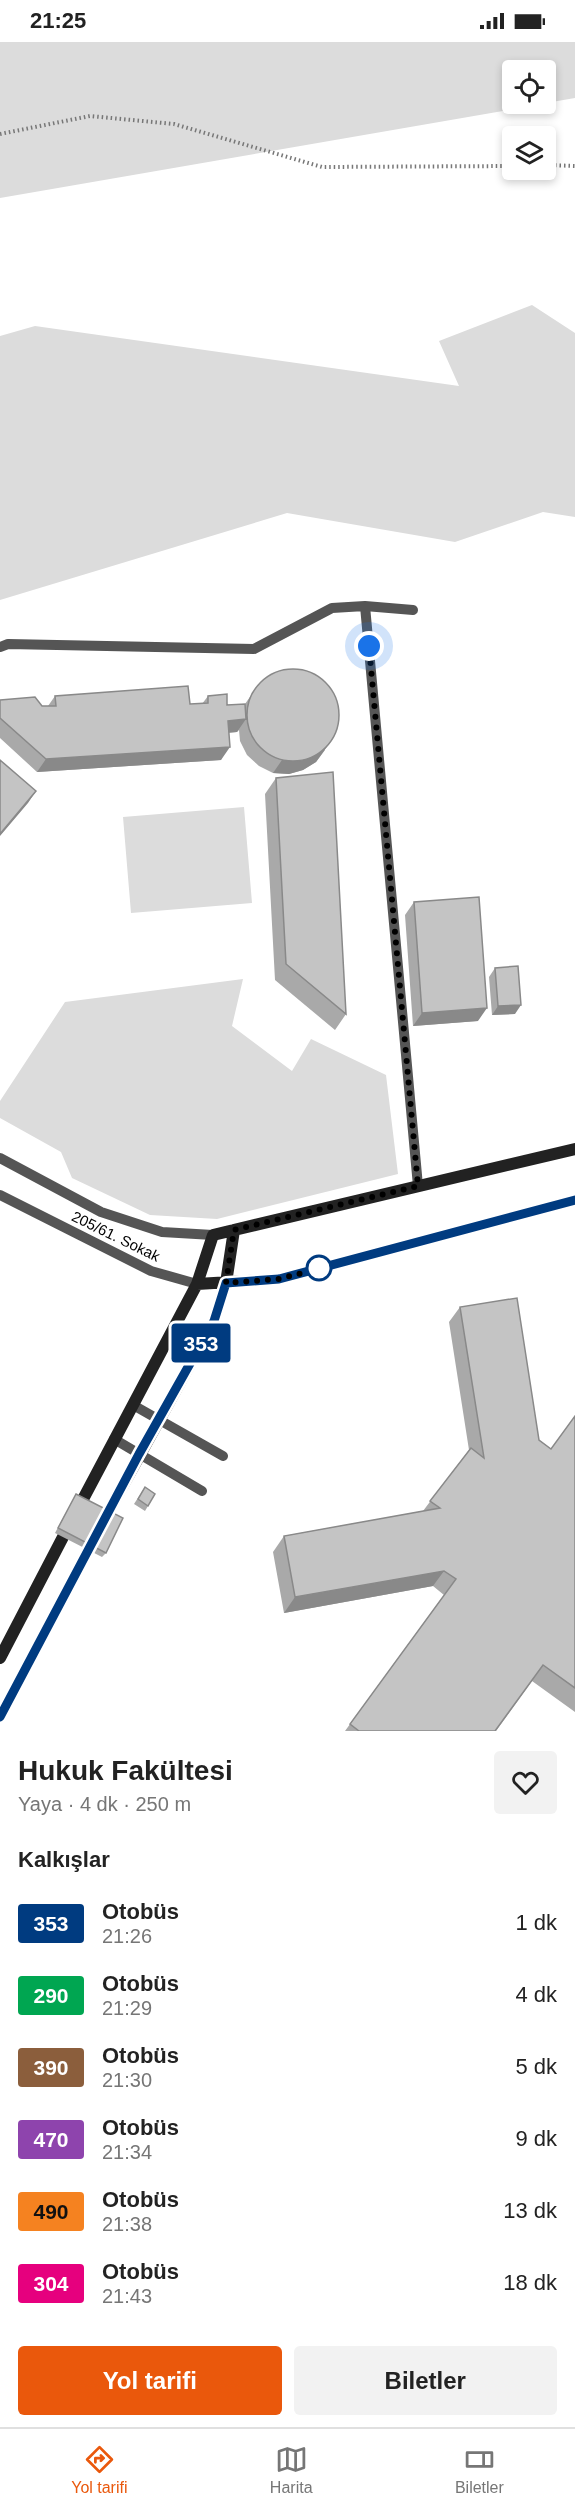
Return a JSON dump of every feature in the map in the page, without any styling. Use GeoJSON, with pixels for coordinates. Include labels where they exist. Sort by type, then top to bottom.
{"type":"FeatureCollection","features":[{"type":"Feature","properties":{"kind":"main road","name":"205/61. Sokak"},"geometry":{"type":"LineString","coordinates":[[213,1235],[575,1149]]}},
{"type":"Feature","properties":{"kind":"main road","name":"205/61. Sokak"},"geometry":{"type":"LineString","coordinates":[[197,1284],[279,1279],[575,1200]]}},
{"type":"Feature","properties":{"kind":"main road"},"geometry":{"type":"LineString","coordinates":[[106,1516],[214,1321],[226,1283],[234,1230]]}},
{"type":"Feature","properties":{"kind":"main road"},"geometry":{"type":"LineString","coordinates":[[81,1503],[197,1284],[213,1235]]}},
{"type":"Feature","properties":{"kind":"main road"},"geometry":{"type":"LineString","coordinates":[[0,1658],[63,1537]]}},
{"type":"Feature","properties":{"kind":"main road"},"geometry":{"type":"LineString","coordinates":[[0,1717],[88,1550]]}},
{"type":"Feature","properties":{"kind":"lane"},"geometry":{"type":"LineString","coordinates":[[365,606],[418,1186]]}},
{"type":"Feature","properties":{"kind":"lane"},"geometry":{"type":"LineString","coordinates":[[0,646],[8,644],[254,649],[332,608],[365,606],[413,610]]}},
{"type":"Feature","properties":{"kind":"lane","name":"205/61. Sokak"},"geometry":{"type":"LineString","coordinates":[[0,1158],[101,1212],[162,1232],[213,1235]]}},
{"type":"Feature","properties":{"kind":"lane","name":"205/61. Sokak"},"geometry":{"type":"LineString","coordinates":[[0,1195],[151,1271],[197,1284]]}},
{"type":"Feature","properties":{"kind":"lane"},"geometry":{"type":"LineString","coordinates":[[133,1405],[223,1456]]}},
{"type":"Feature","properties":{"kind":"lane"},"geometry":{"type":"LineString","coordinates":[[114,1439],[202,1491]]}},
{"type":"Feature","properties":{"kind":"path"},"geometry":{"type":"LineString","coordinates":[[0,134],[90,116],[174,124],[322,167],[502,166]]}},
{"type":"Feature","properties":{"kind":"path"},"geometry":{"type":"LineString","coordinates":[[556,165],[575,166]]}},
{"type":"Feature","properties":{"kind":"shaded area"},"geometry":{"type":"Polygon","coordinates":[[[0,42],[575,42],[575,98],[556,101],[556,60],[502,60],[502,111],[0,198],[0,42]]]}},
{"type":"Feature","properties":{"kind":"shaded area"},"geometry":{"type":"Polygon","coordinates":[[[532,305],[575,333],[575,517],[543,512],[455,542],[287,513],[0,600],[0,336],[35,326],[459,386],[439,341],[532,305]]]}},
{"type":"Feature","properties":{"kind":"shaded area"},"geometry":{"type":"Polygon","coordinates":[[[244,807],[252,903],[131,913],[123,817],[244,807]]]}},
{"type":"Feature","properties":{"kind":"shaded area"},"geometry":{"type":"Polygon","coordinates":[[[243,979],[232,1026],[292,1071],[311,1039],[386,1075],[398,1174],[217,1219],[150,1215],[72,1178],[61,1152],[0,1118],[0,1101],[65,1002],[243,979]]]}},
{"type":"Feature","properties":{"kind":"building"},"geometry":{"type":"Polygon","coordinates":[[[293,669],[311,672],[326,682],[336,697],[339,715],[336,733],[326,748],[311,758],[293,761],[275,758],[260,748],[250,733],[247,715],[250,697],[260,682],[275,672],[293,669]]]}},
{"type":"Feature","properties":{"kind":"building"},"geometry":{"type":"Polygon","coordinates":[[[188,686],[190,704],[208,703],[208,696],[227,694],[227,705],[245,704],[246,719],[228,721],[230,747],[46,759],[0,718],[0,700],[35,697],[42,706],[56,706],[55,696],[188,686]]]}},
{"type":"Feature","properties":{"kind":"building"},"geometry":{"type":"Polygon","coordinates":[[[0,760],[36,791],[0,834],[0,760]]]}},
{"type":"Feature","properties":{"kind":"building"},"geometry":{"type":"Polygon","coordinates":[[[333,772],[346,1014],[286,964],[276,778],[333,772]]]}},
{"type":"Feature","properties":{"kind":"building"},"geometry":{"type":"Polygon","coordinates":[[[479,897],[487,1008],[422,1013],[414,902],[479,897]]]}},
{"type":"Feature","properties":{"kind":"building"},"geometry":{"type":"Polygon","coordinates":[[[518,966],[521,1005],[498,1006],[495,968],[518,966]]]}},
{"type":"Feature","properties":{"kind":"building"},"geometry":{"type":"Polygon","coordinates":[[[517,1298],[539,1440],[551,1449],[575,1416],[575,1688],[543,1665],[495,1731],[359,1731],[350,1724],[456,1579],[444,1571],[295,1597],[284,1536],[440,1508],[430,1501],[471,1448],[484,1458],[460,1307],[517,1298]]]}},
{"type":"Feature","properties":{"kind":"building"},"geometry":{"type":"Polygon","coordinates":[[[145,1487],[155,1494],[148,1506],[138,1499],[145,1487]]]}},
{"type":"Feature","properties":{"kind":"building"},"geometry":{"type":"Polygon","coordinates":[[[76,1494],[123,1518],[106,1553],[58,1528],[76,1494]]]}},
{"type":"Feature","properties":{"kind":"bus line","name":"353"},"geometry":{"type":"LineString","coordinates":[[0,1717],[139,1454],[214,1321],[226,1283],[279,1279],[575,1200]]}},
{"type":"Feature","properties":{"kind":"route"},"geometry":{"type":"LineString","coordinates":[[319,1268],[325,1267],[279,1279],[226,1283],[234,1230],[418,1186],[369,646]]}}]}
